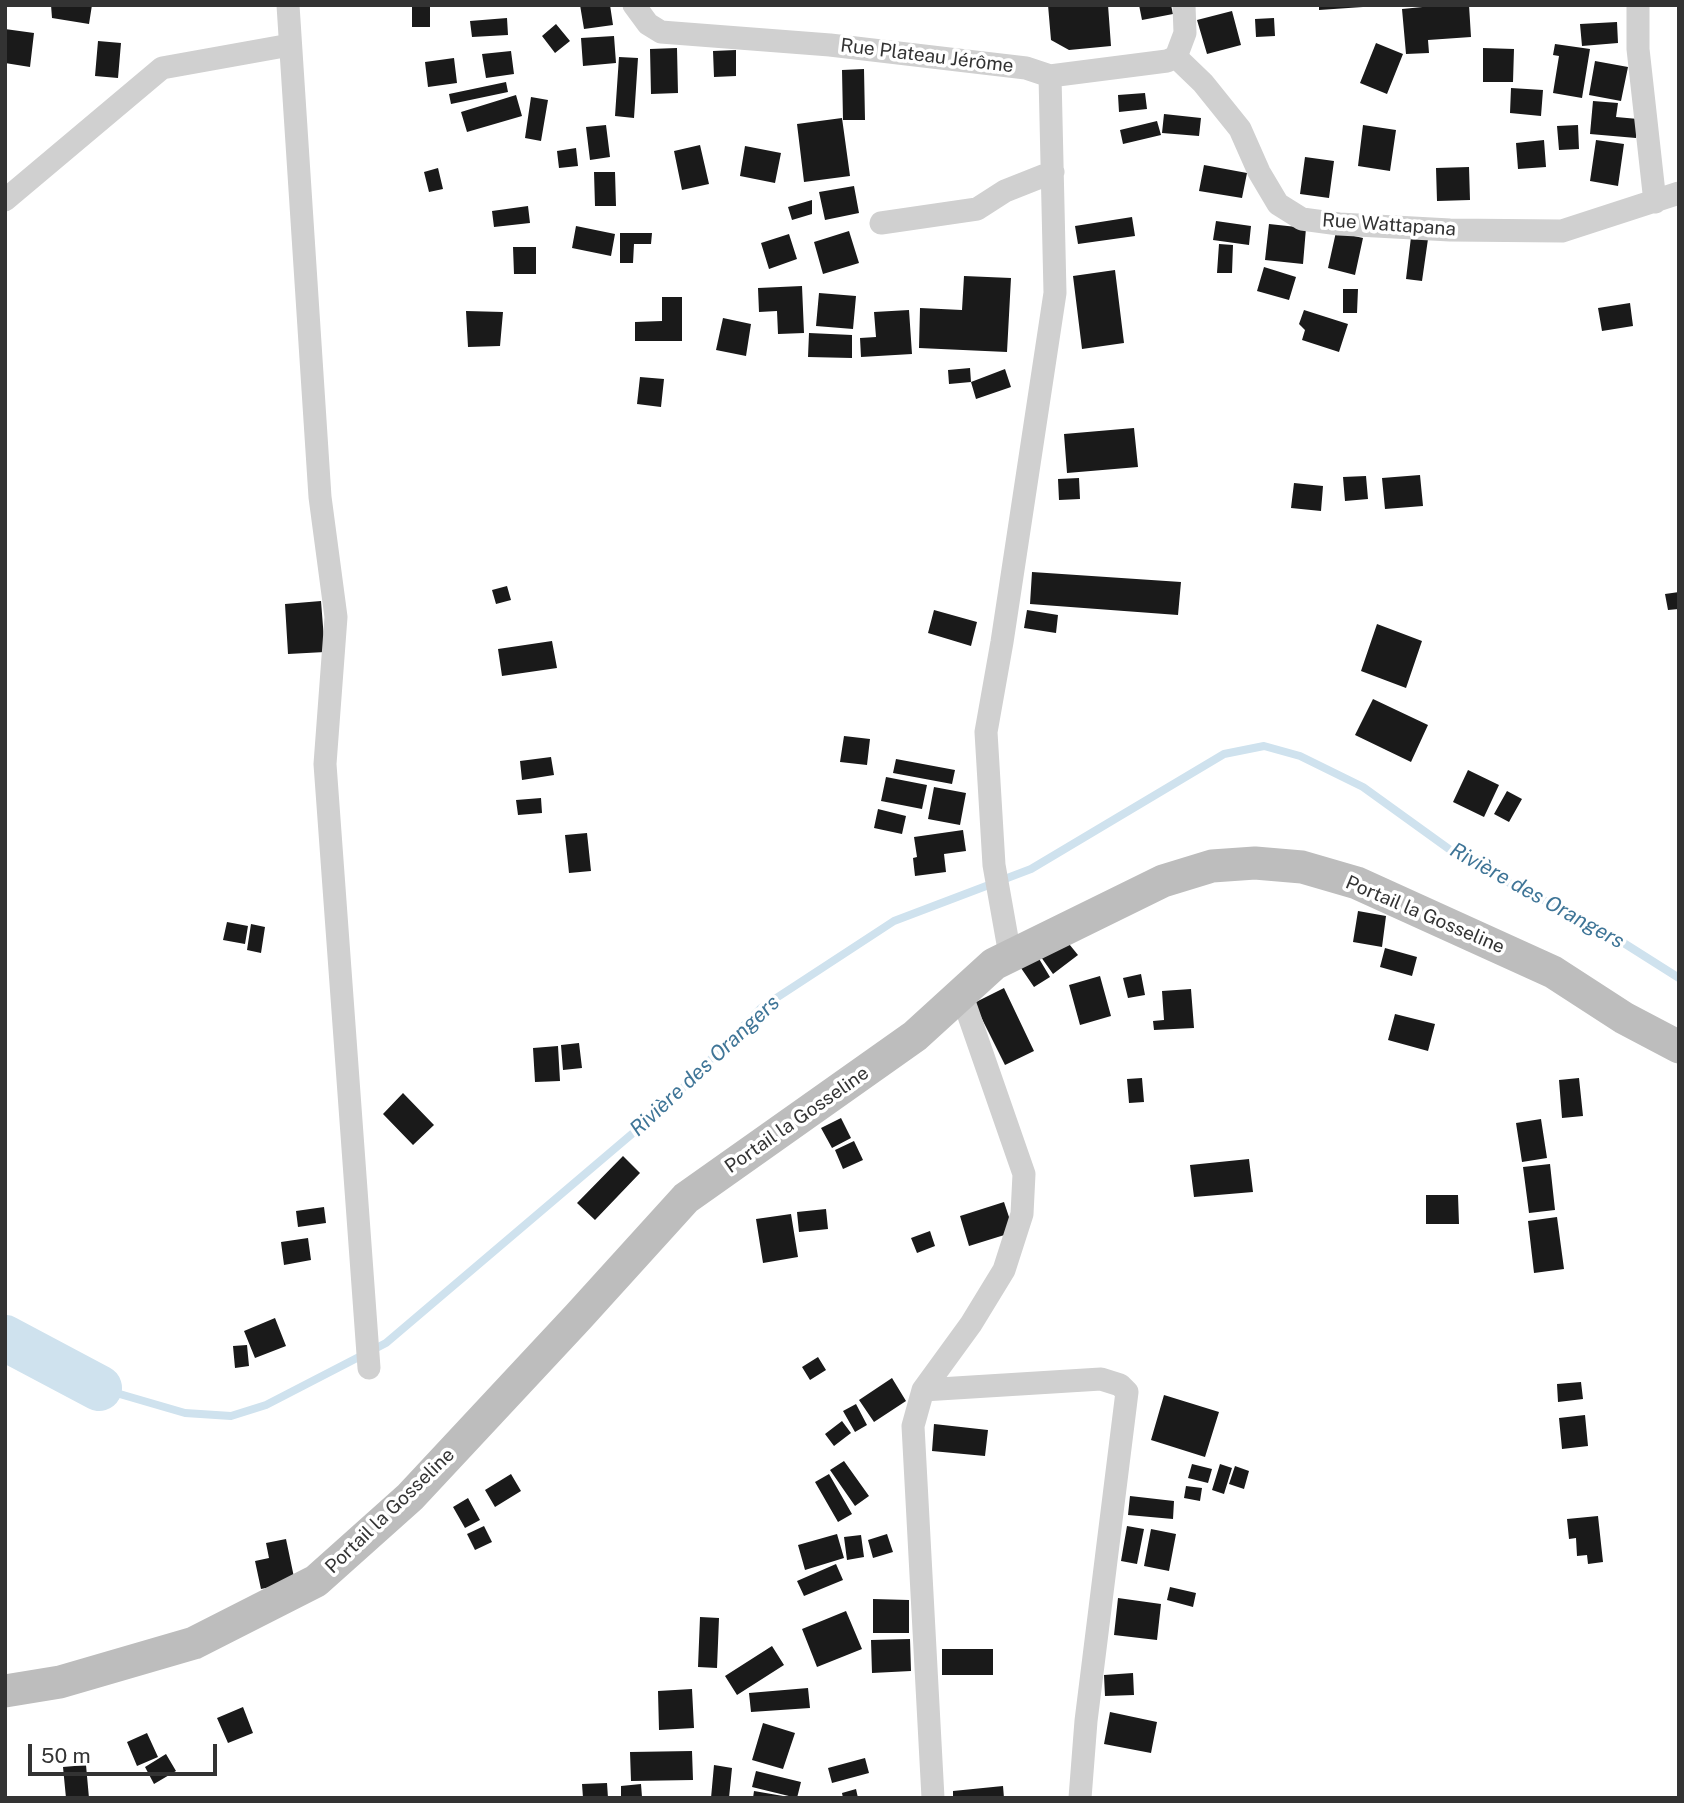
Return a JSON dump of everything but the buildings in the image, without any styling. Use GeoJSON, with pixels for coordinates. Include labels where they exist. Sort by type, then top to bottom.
{"type":"FeatureCollection","features":[{"type":"Feature","properties":{"kind":"street"},"geometry":{"type":"LineString","coordinates":[[288,5],[320,497],[336,617],[325,764],[369,1368]]}},
{"type":"Feature","properties":{"kind":"street","name":"Rue Plateau Jérôme"},"geometry":{"type":"LineString","coordinates":[[634,5],[648,24],[661,32],[830,45],[1026,68],[1050,76],[1167,61],[1176,57]]}},
{"type":"Feature","properties":{"kind":"street"},"geometry":{"type":"LineString","coordinates":[[1176,57],[1185,33],[1184,5]]}},
{"type":"Feature","properties":{"kind":"street"},"geometry":{"type":"LineString","coordinates":[[1638,5],[1644,115],[1655,202]]}},
{"type":"Feature","properties":{"kind":"street"},"geometry":{"type":"LineString","coordinates":[[5,200],[162,68],[290,45]]}},
{"type":"Feature","properties":{"kind":"street","name":"Rue Wattapana"},"geometry":{"type":"LineString","coordinates":[[1176,57],[1203,83],[1240,129],[1259,172],[1278,204],[1302,219],[1339,224],[1450,230],[1562,231],[1679,193]]}},
{"type":"Feature","properties":{"kind":"street"},"geometry":{"type":"LineString","coordinates":[[1010,956],[994,865],[986,732],[1055,293],[1050,76]]}},
{"type":"Feature","properties":{"kind":"street"},"geometry":{"type":"LineString","coordinates":[[881,223],[977,209],[1005,191],[1053,172]]}},
{"type":"Feature","properties":{"kind":"street","name":"Portail la Gosseline"},"geometry":{"type":"LineString","coordinates":[[5,1691],[60,1682],[194,1643],[316,1581],[410,1497],[686,1198],[915,1036],[994,964],[1163,881],[1212,866],[1255,863],[1302,867],[1357,883],[1553,972],[1624,1018],[1679,1047]]}},
{"type":"Feature","properties":{"kind":"street"},"geometry":{"type":"LineString","coordinates":[[933,1798],[913,1426],[923,1390],[971,1324],[1004,1270],[1023,1214],[1024,1174],[961,993]]}},
{"type":"Feature","properties":{"kind":"street"},"geometry":{"type":"LineString","coordinates":[[923,1390],[1101,1379],[1120,1385],[1127,1392],[1086,1721],[1080,1798]]}},
{"type":"Feature","properties":{"kind":"waterway","name":"Rivière des Orangers"},"geometry":{"type":"LineString","coordinates":[[99,1388],[185,1413],[231,1416],[266,1405],[386,1343],[666,1105],[761,1008],[894,921],[1031,869],[1224,754],[1264,746],[1300,756],[1363,787],[1467,862],[1600,928],[1679,978]]}},
{"type":"Feature","properties":{"kind":"waterway","name":"Rivière des Orangers"},"geometry":{"type":"LineString","coordinates":[[5,1338],[99,1388]]}}]}
